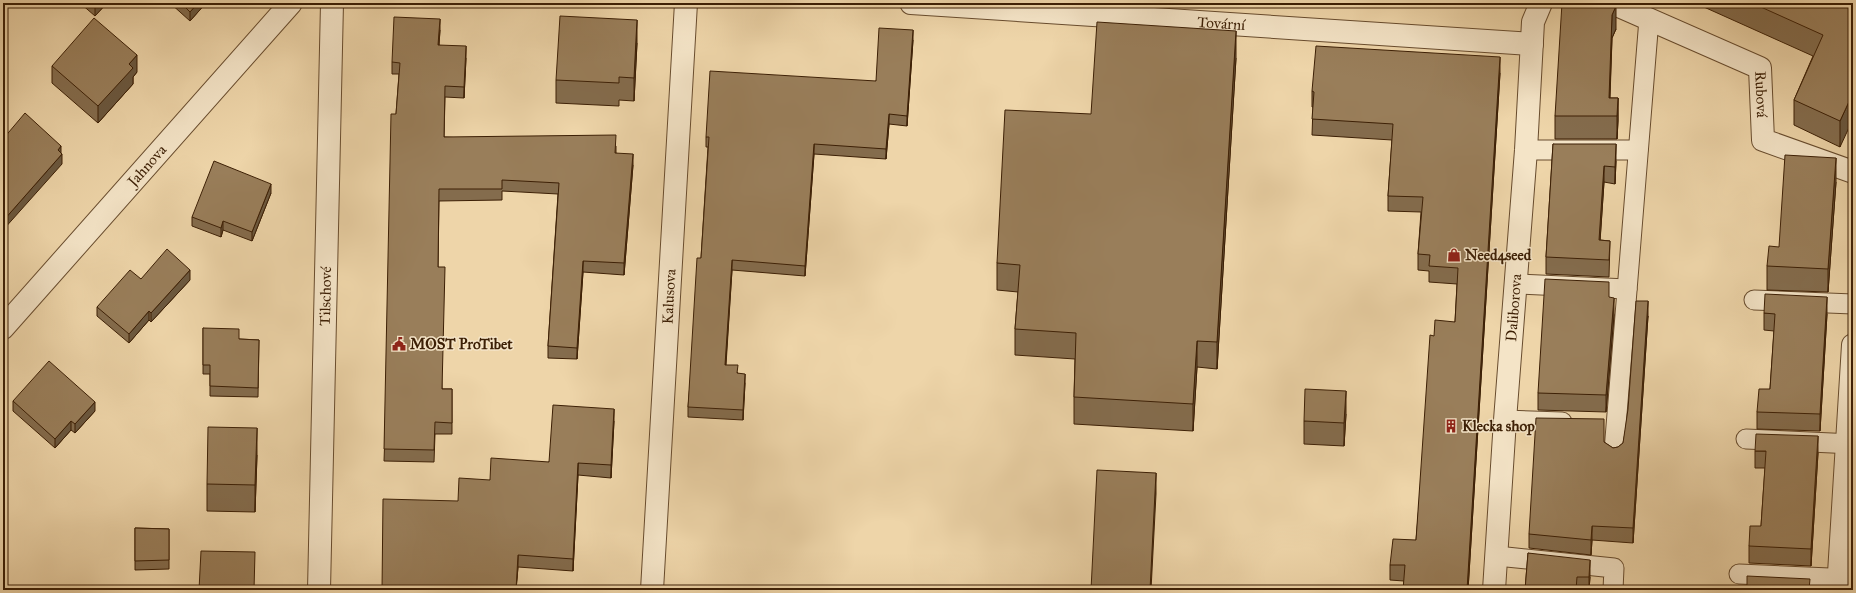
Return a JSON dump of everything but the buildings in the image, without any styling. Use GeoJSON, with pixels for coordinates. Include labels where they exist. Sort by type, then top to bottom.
{"type":"FeatureCollection","features":[{"type":"Feature","properties":{"kind":"street","name":"Jahnova"},"geometry":{"type":"LineString","coordinates":[[3,328],[291,3]]}},
{"type":"Feature","properties":{"kind":"street","name":"Tilschové"},"geometry":{"type":"LineString","coordinates":[[319,590],[332,3]]}},
{"type":"Feature","properties":{"kind":"street","name":"Kalusova"},"geometry":{"type":"LineString","coordinates":[[652,590],[686,3]]}},
{"type":"Feature","properties":{"kind":"street","name":"Tovární"},"geometry":{"type":"LineString","coordinates":[[910,3],[1532,44]]}},
{"type":"Feature","properties":{"kind":"street","name":"Daliborova"},"geometry":{"type":"LineString","coordinates":[[1494,590],[1504,420],[1526,150],[1533,22],[1541,3]]}},
{"type":"Feature","properties":{"kind":"street","name":"Rubová"},"geometry":{"type":"LineString","coordinates":[[1612,3],[1760,68],[1763,140],[1853,172]]}},
{"type":"Feature","properties":{"kind":"street"},"geometry":{"type":"LineString","coordinates":[[1843,583],[1853,345]]}},
{"type":"Feature","properties":{"kind":"lane"},"geometry":{"type":"LineString","coordinates":[[1614,451],[1610,423],[1627,289],[1649,19]]}},
{"type":"Feature","properties":{"kind":"lane"},"geometry":{"type":"LineString","coordinates":[[1526,150],[1638,150]]}},
{"type":"Feature","properties":{"kind":"lane"},"geometry":{"type":"LineString","coordinates":[[1516,284],[1627,289]]}},
{"type":"Feature","properties":{"kind":"lane"},"geometry":{"type":"LineString","coordinates":[[1754,300],[1853,304]]}},
{"type":"Feature","properties":{"kind":"lane"},"geometry":{"type":"LineString","coordinates":[[1504,420],[1580,422]]}},
{"type":"Feature","properties":{"kind":"lane"},"geometry":{"type":"LineString","coordinates":[[1746,439],[1850,443]]}},
{"type":"Feature","properties":{"kind":"lane"},"geometry":{"type":"LineString","coordinates":[[1497,556],[1614,568],[1613,590]]}},
{"type":"Feature","properties":{"kind":"lane"},"geometry":{"type":"LineString","coordinates":[[1739,574],[1843,583]]}},
{"type":"Feature","properties":{"kind":"place","name":"Need4seed"},"geometry":{"type":"Point","coordinates":[1454,255]}},
{"type":"Feature","properties":{"kind":"place","name":"MOST ProTibet"},"geometry":{"type":"Point","coordinates":[399,344]}},
{"type":"Feature","properties":{"kind":"place","name":"Klecka shop"},"geometry":{"type":"Point","coordinates":[1451,426]}}]}
